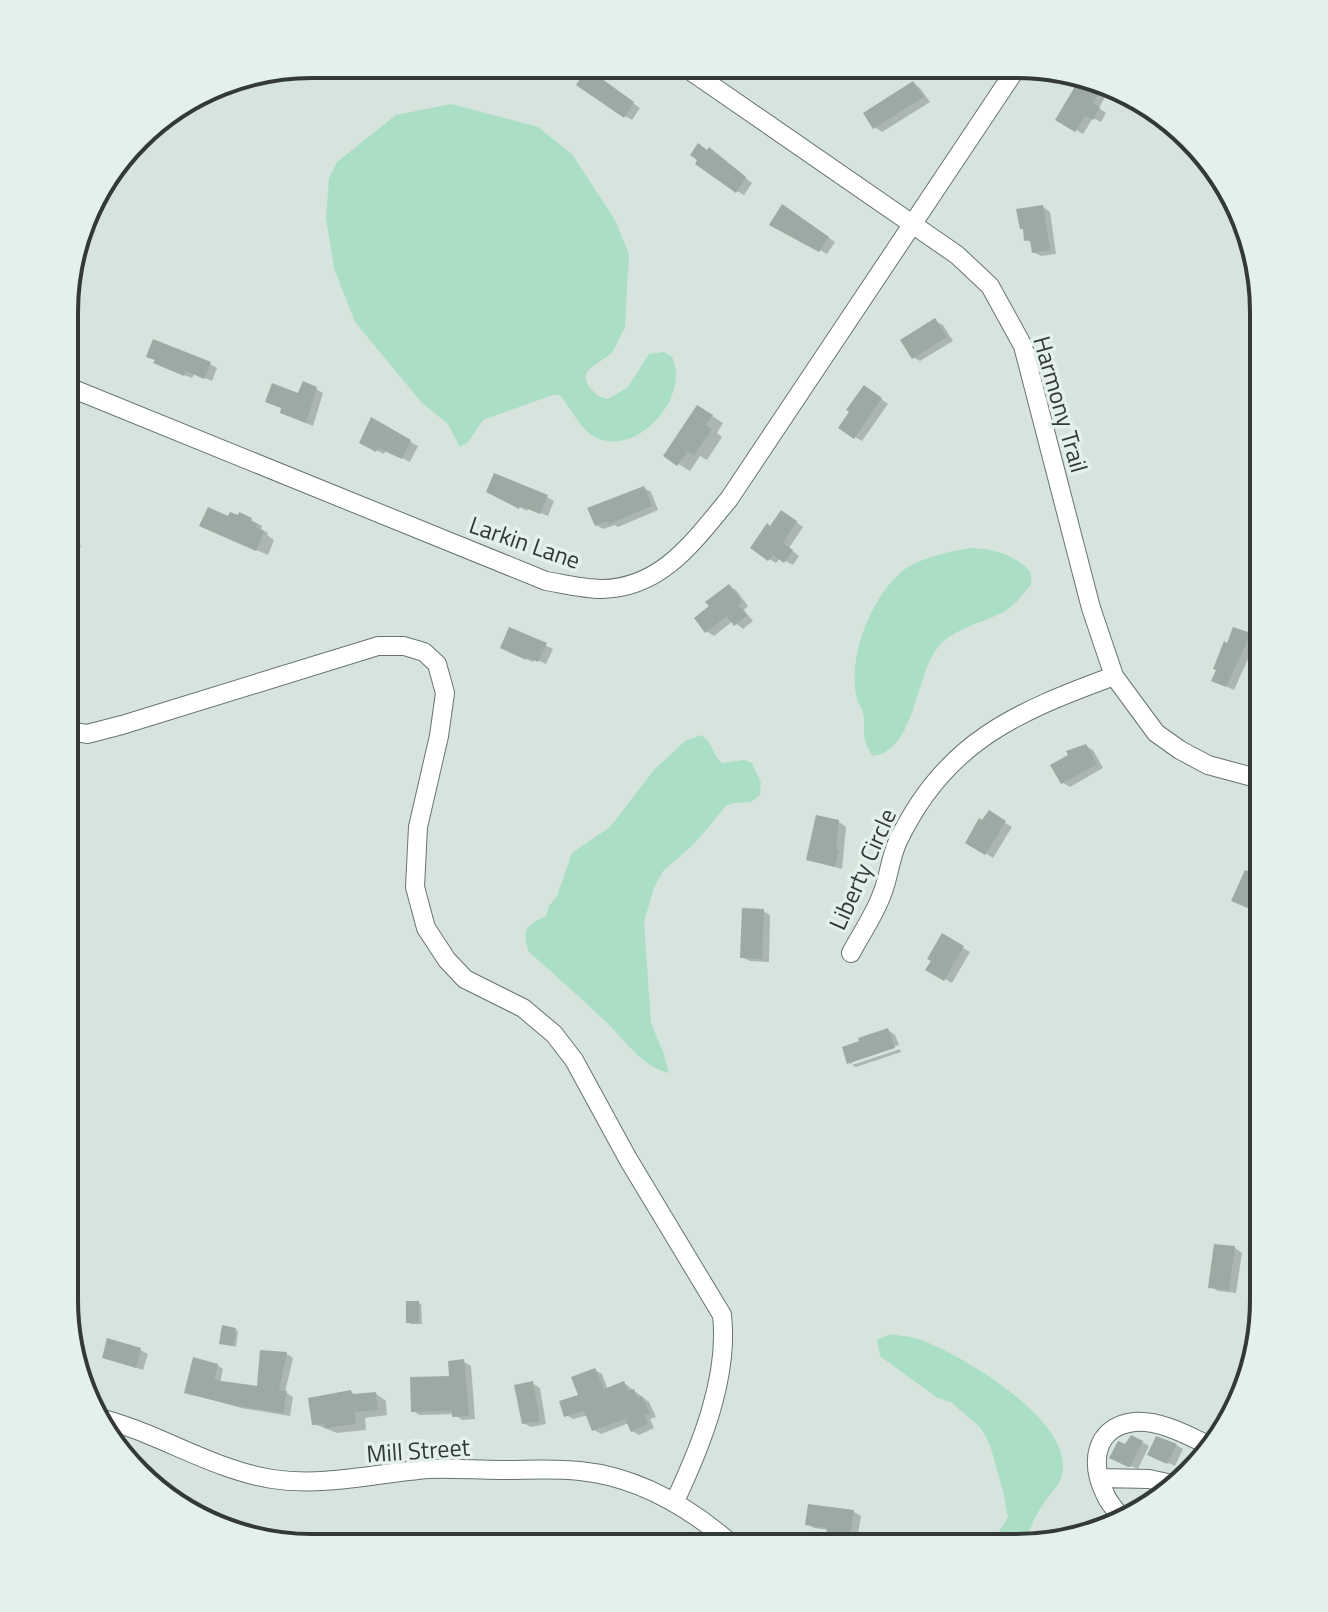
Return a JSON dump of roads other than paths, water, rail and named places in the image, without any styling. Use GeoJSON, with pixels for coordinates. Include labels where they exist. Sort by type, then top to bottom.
{"type":"FeatureCollection","features":[{"type":"Feature","properties":{"kind":"street","name":"Harmony Trail"},"geometry":{"type":"LineString","coordinates":[[701,78],[957,255],[990,286],[1023,346],[1091,608],[1114,676],[1156,733],[1208,765],[1250,776]]}},
{"type":"Feature","properties":{"kind":"street","name":"Larkin Lane"},"geometry":{"type":"LineString","coordinates":[[78,391],[546,581],[603,589],[634,584],[659,573],[686,551],[729,499],[1010,78]]}},
{"type":"Feature","properties":{"kind":"street"},"geometry":{"type":"LineString","coordinates":[[78,732],[87,734],[122,725],[378,646],[424,652],[437,664],[445,693],[439,736],[418,827],[415,887],[426,928],[447,960],[465,979],[523,1008],[554,1034],[574,1060],[628,1159],[722,1315],[724,1333],[712,1403],[692,1465],[675,1501]]}},
{"type":"Feature","properties":{"kind":"street","name":"Liberty Circle"},"geometry":{"type":"LineString","coordinates":[[851,953],[882,895],[896,845],[917,803],[952,760],[987,734],[1050,700],[1114,676]]}},
{"type":"Feature","properties":{"kind":"street"},"geometry":{"type":"LineString","coordinates":[[1117,1511],[1104,1494],[1100,1478],[1098,1445],[1102,1437],[1113,1429],[1133,1422],[1167,1427],[1202,1442]]}},
{"type":"Feature","properties":{"kind":"street","name":"Mill Street"},"geometry":{"type":"LineString","coordinates":[[113,1423],[219,1464],[271,1479],[328,1481],[430,1469],[581,1471],[611,1476],[665,1495],[717,1533]]}},
{"type":"Feature","properties":{"kind":"street"},"geometry":{"type":"LineString","coordinates":[[1100,1478],[1162,1482]]}}]}
